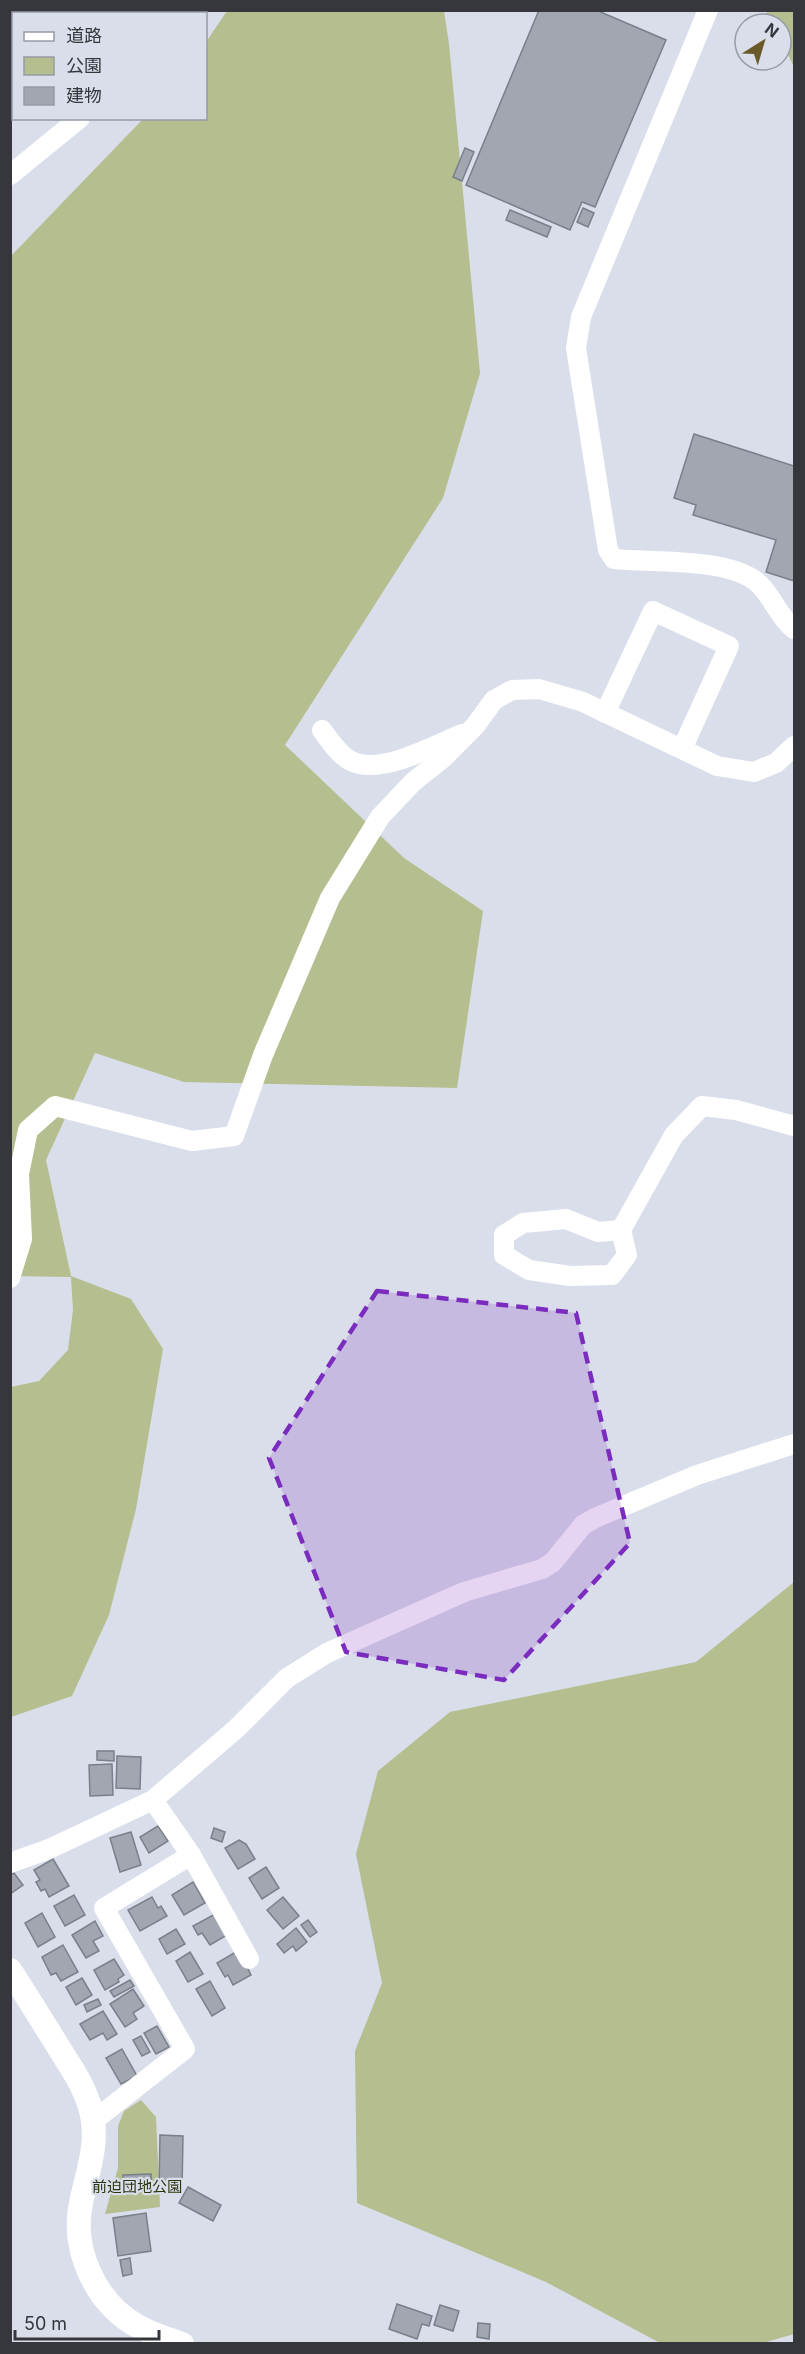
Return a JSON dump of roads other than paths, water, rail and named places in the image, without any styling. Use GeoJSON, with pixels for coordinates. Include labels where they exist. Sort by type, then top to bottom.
{"type":"FeatureCollection","features":[{"type":"Feature","properties":{"kind":"street"},"geometry":{"type":"LineString","coordinates":[[708,10],[581,317],[576,348],[608,550],[614,559],[703,564],[747,575],[760,585],[786,622],[795,629]]}},
{"type":"Feature","properties":{"kind":"street"},"geometry":{"type":"LineString","coordinates":[[10,174],[78,120]]}},
{"type":"Feature","properties":{"kind":"street"},"geometry":{"type":"LineString","coordinates":[[605,713],[653,611],[729,646],[682,750]]}},
{"type":"Feature","properties":{"kind":"street"},"geometry":{"type":"LineString","coordinates":[[10,1278],[22,1239],[19,1174],[28,1130],[54,1106],[192,1141],[234,1136],[268,1044],[330,898],[380,818],[413,782],[442,759],[470,731],[494,700],[512,690],[539,689],[583,702],[717,766],[754,772],[776,764],[795,746]]}},
{"type":"Feature","properties":{"kind":"street"},"geometry":{"type":"LineString","coordinates":[[322,730],[332,745],[350,760],[364,765],[387,764],[470,731]]}},
{"type":"Feature","properties":{"kind":"street"},"geometry":{"type":"LineString","coordinates":[[621,1230],[598,1232],[566,1219],[523,1223],[504,1235],[504,1255],[529,1270],[570,1276],[612,1275],[627,1255],[621,1230],[674,1135],[702,1106],[736,1110],[795,1126]]}},
{"type":"Feature","properties":{"kind":"street"},"geometry":{"type":"LineString","coordinates":[[10,1863],[49,1849],[153,1800],[236,1730],[287,1678],[327,1653],[464,1592],[542,1569],[553,1562],[583,1525],[619,1506],[697,1474],[795,1444]]}},
{"type":"Feature","properties":{"kind":"street"},"geometry":{"type":"LineString","coordinates":[[153,1800],[191,1855],[249,1959]]}},
{"type":"Feature","properties":{"kind":"street"},"geometry":{"type":"LineString","coordinates":[[93,2121],[185,2049],[104,1908],[191,1855]]}},
{"type":"Feature","properties":{"kind":"street"},"geometry":{"type":"LineString","coordinates":[[10,1970],[76,2075],[89,2104],[93,2121],[94,2148],[80,2213],[79,2231],[84,2260],[95,2283],[112,2306],[138,2326],[182,2343]]}},
{"type":"Feature","properties":{"kind":"park label","name":"前迫団地公園"},"geometry":{"type":"Point","coordinates":[137,2186]}}]}
